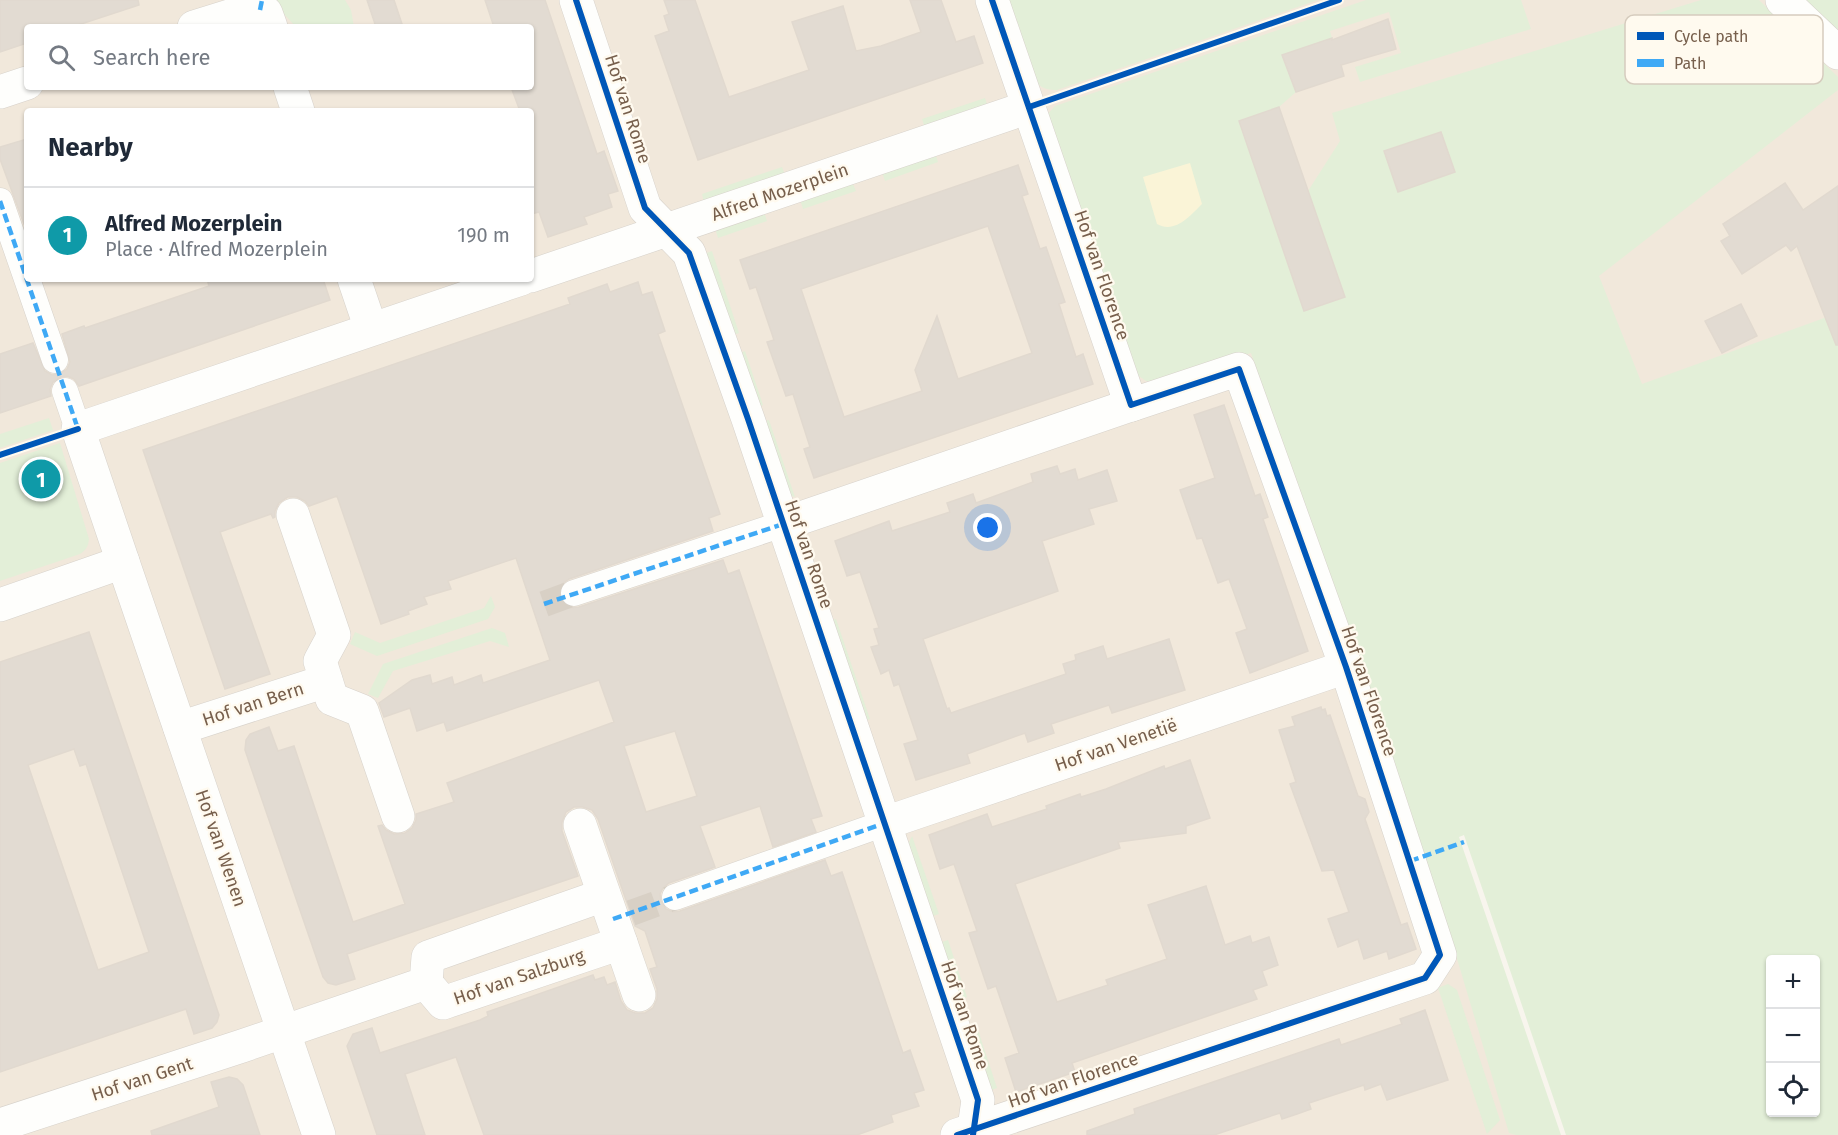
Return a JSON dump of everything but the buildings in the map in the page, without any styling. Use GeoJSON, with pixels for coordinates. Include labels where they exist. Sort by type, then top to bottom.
{"type":"FeatureCollection","features":[{"type":"Feature","properties":{"kind":"street","name":"Hof van Rome"},"geometry":{"type":"LineString","coordinates":[[576,0],[645,208],[689,253],[783,524],[978,1101],[968,1133]]}},
{"type":"Feature","properties":{"kind":"street","name":"Hof van Florence"},"geometry":{"type":"LineString","coordinates":[[993,0],[1131,405]]}},
{"type":"Feature","properties":{"kind":"street"},"geometry":{"type":"LineString","coordinates":[[1782,0],[1798,15]]}},
{"type":"Feature","properties":{"kind":"street"},"geometry":{"type":"LineString","coordinates":[[204,24],[255,8],[264,12]]}},
{"type":"Feature","properties":{"kind":"street"},"geometry":{"type":"LineString","coordinates":[[1823,39],[1838,53]]}},
{"type":"Feature","properties":{"kind":"street"},"geometry":{"type":"LineString","coordinates":[[0,92],[24,84]]}},
{"type":"Feature","properties":{"kind":"street"},"geometry":{"type":"LineString","coordinates":[[291,90],[297,108]]}},
{"type":"Feature","properties":{"kind":"street","name":"Alfred Mozerplein"},"geometry":{"type":"LineString","coordinates":[[534,275],[1029,107]]}},
{"type":"Feature","properties":{"kind":"street"},"geometry":{"type":"LineString","coordinates":[[0,201],[24,270]]}},
{"type":"Feature","properties":{"kind":"street"},"geometry":{"type":"LineString","coordinates":[[28,282],[55,360]]}},
{"type":"Feature","properties":{"kind":"street"},"geometry":{"type":"LineString","coordinates":[[355,282],[371,329]]}},
{"type":"Feature","properties":{"kind":"street"},"geometry":{"type":"LineString","coordinates":[[78,429],[512,282]]}},
{"type":"Feature","properties":{"kind":"street","name":"Hof van Florence"},"geometry":{"type":"LineString","coordinates":[[783,524],[1239,369],[1346,667],[1440,955],[1425,978],[968,1133]]}},
{"type":"Feature","properties":{"kind":"street"},"geometry":{"type":"LineString","coordinates":[[0,605],[123,562],[65,391]]}},
{"type":"Feature","properties":{"kind":"street","name":"Hof van Bern"},"geometry":{"type":"LineString","coordinates":[[293,515],[334,635],[320,661],[332,699],[362,711],[398,816]]}},
{"type":"Feature","properties":{"kind":"street"},"geometry":{"type":"LineString","coordinates":[[574,593],[783,524]]}},
{"type":"Feature","properties":{"kind":"street","name":"Hof van Wenen"},"geometry":{"type":"LineString","coordinates":[[123,562],[319,1135]]}},
{"type":"Feature","properties":{"kind":"street","name":"Hof van Venetië"},"geometry":{"type":"LineString","coordinates":[[885,823],[1346,667]]}},
{"type":"Feature","properties":{"kind":"street","name":"Hof van Bern"},"geometry":{"type":"LineString","coordinates":[[180,728],[326,681]]}},
{"type":"Feature","properties":{"kind":"street"},"geometry":{"type":"LineString","coordinates":[[675,897],[885,823]]}},
{"type":"Feature","properties":{"kind":"street"},"geometry":{"type":"LineString","coordinates":[[580,825],[617,917],[639,995]]}},
{"type":"Feature","properties":{"kind":"street","name":"Hof van Salzburg"},"geometry":{"type":"LineString","coordinates":[[617,917],[443,1003],[426,983],[428,957],[617,917]]}},
{"type":"Feature","properties":{"kind":"street","name":"Hof van Salzburg"},"geometry":{"type":"LineString","coordinates":[[284,1031],[426,983]]}},
{"type":"Feature","properties":{"kind":"street","name":"Hof van Gent"},"geometry":{"type":"LineString","coordinates":[[0,1125],[284,1031]]}},
{"type":"Feature","properties":{"kind":"shaded area"},"geometry":{"type":"Polygon","coordinates":[[[0,0],[1838,0],[1838,325],[1322,502],[1535,1135],[0,1135],[0,0]]]}},
{"type":"Feature","properties":{"kind":"green space"},"geometry":{"type":"Polygon","coordinates":[[[277,0],[345,0],[351,10],[353,24],[293,24],[284,14],[277,0]]]}},
{"type":"Feature","properties":{"kind":"green space"},"geometry":{"type":"Polygon","coordinates":[[[1006,0],[1318,0],[1057,90],[1050,90],[1034,80],[1006,0]]]}},
{"type":"Feature","properties":{"kind":"green space"},"geometry":{"type":"Polygon","coordinates":[[[1366,0],[1521,0],[1531,29],[1360,82],[1355,67],[1401,53],[1389,12],[1330,31],[1332,38],[1283,55],[1296,92],[1279,107],[1239,121],[1305,311],[1345,297],[1308,191],[1340,141],[1332,113],[1625,23],[1625,84],[1823,84],[1823,62],[1838,77],[1838,90],[1599,276],[1642,384],[1838,313],[1838,1135],[1566,1135],[1464,835],[1459,837],[1561,1135],[1509,1133],[1458,962],[1251,353],[1161,382],[1146,381],[1136,374],[1046,116],[1055,106],[1366,0]]]}},
{"type":"Feature","properties":{"kind":"green space"},"geometry":{"type":"Polygon","coordinates":[[[1701,0],[1759,0],[1774,15],[1652,15],[1701,0]]]}},
{"type":"Feature","properties":{"kind":"green space"},"geometry":{"type":"Polygon","coordinates":[[[1802,0],[1838,0],[1838,36],[1823,21],[1823,15],[1817,15],[1802,0]]]}},
{"type":"Feature","properties":{"kind":"green space"},"geometry":{"type":"Polygon","coordinates":[[[985,98],[988,107],[925,128],[922,119],[985,98]]]}},
{"type":"Feature","properties":{"kind":"green space"},"geometry":{"type":"Polygon","coordinates":[[[935,153],[938,162],[885,181],[882,172],[935,153]]]}},
{"type":"Feature","properties":{"kind":"green space"},"geometry":{"type":"Polygon","coordinates":[[[782,167],[785,175],[704,202],[702,194],[782,167]]]}},
{"type":"Feature","properties":{"kind":"green space"},"geometry":{"type":"Polygon","coordinates":[[[852,182],[856,191],[803,209],[800,199],[852,182]]]}},
{"type":"Feature","properties":{"kind":"green space"},"geometry":{"type":"Polygon","coordinates":[[[764,212],[767,221],[718,238],[715,228],[764,212]]]}},
{"type":"Feature","properties":{"kind":"green space"},"geometry":{"type":"Polygon","coordinates":[[[712,251],[739,333],[731,336],[704,254],[712,251]]]}},
{"type":"Feature","properties":{"kind":"green space"},"geometry":{"type":"Polygon","coordinates":[[[745,351],[763,405],[756,408],[737,354],[745,351]]]}},
{"type":"Feature","properties":{"kind":"green space"},"geometry":{"type":"Polygon","coordinates":[[[49,418],[53,430],[0,448],[0,434],[49,418]]]}},
{"type":"Feature","properties":{"kind":"green space"},"geometry":{"type":"Polygon","coordinates":[[[769,420],[795,497],[786,494],[761,422],[769,420]]]}},
{"type":"Feature","properties":{"kind":"green space"},"geometry":{"type":"Polygon","coordinates":[[[60,443],[89,539],[87,546],[80,554],[0,581],[0,463],[60,443]]]}},
{"type":"Feature","properties":{"kind":"green space"},"geometry":{"type":"Polygon","coordinates":[[[491,596],[495,607],[488,619],[377,656],[350,644],[355,632],[380,643],[484,608],[491,596]]]}},
{"type":"Feature","properties":{"kind":"green space"},"geometry":{"type":"Polygon","coordinates":[[[836,619],[870,719],[864,721],[830,621],[836,619]]]}},
{"type":"Feature","properties":{"kind":"green space"},"geometry":{"type":"Polygon","coordinates":[[[492,628],[505,633],[509,647],[490,641],[393,671],[378,698],[368,694],[383,664],[492,628]]]}},
{"type":"Feature","properties":{"kind":"green space"},"geometry":{"type":"Polygon","coordinates":[[[912,836],[939,914],[930,917],[907,847],[912,836]]]}},
{"type":"Feature","properties":{"kind":"green space"},"geometry":{"type":"Polygon","coordinates":[[[948,940],[967,997],[958,1000],[939,943],[948,940]]]}},
{"type":"Feature","properties":{"kind":"green space"},"geometry":{"type":"Polygon","coordinates":[[[1448,984],[1457,990],[1500,1120],[1487,1134],[1438,988],[1448,984]]]}},
{"type":"Feature","properties":{"kind":"green space"},"geometry":{"type":"Polygon","coordinates":[[[976,1024],[997,1088],[989,1091],[967,1027],[976,1024]]]}},
{"type":"Feature","properties":{"kind":"sand"},"geometry":{"type":"Polygon","coordinates":[[[1190,163],[1202,204],[1176,225],[1164,227],[1157,224],[1143,177],[1190,163]]]}},
{"type":"Feature","properties":{"kind":"tunnel"},"geometry":{"type":"LineString","coordinates":[[544,604],[574,593]]}},
{"type":"Feature","properties":{"kind":"tunnel"},"geometry":{"type":"LineString","coordinates":[[631,913],[675,897]]}},
{"type":"Feature","properties":{"kind":"marked path"},"geometry":{"type":"LineString","coordinates":[[260,10],[262,0]]}},
{"type":"Feature","properties":{"kind":"marked path"},"geometry":{"type":"LineString","coordinates":[[0,201],[24,271]]}},
{"type":"Feature","properties":{"kind":"marked path"},"geometry":{"type":"LineString","coordinates":[[28,282],[78,429]]}},
{"type":"Feature","properties":{"kind":"marked path"},"geometry":{"type":"LineString","coordinates":[[544,604],[783,524]]}},
{"type":"Feature","properties":{"kind":"marked path"},"geometry":{"type":"LineString","coordinates":[[613,919],[885,823]]}},
{"type":"Feature","properties":{"kind":"marked path"},"geometry":{"type":"LineString","coordinates":[[1410,861],[1464,842]]}},
{"type":"Feature","properties":{"kind":"cycle path"},"geometry":{"type":"LineString","coordinates":[[576,0],[645,208],[689,253],[748,419],[978,1100],[973,1135]]}},
{"type":"Feature","properties":{"kind":"cycle path"},"geometry":{"type":"LineString","coordinates":[[957,1135],[1425,978],[1440,955],[1346,667],[1239,369],[1131,405],[992,0]]}},
{"type":"Feature","properties":{"kind":"cycle path"},"geometry":{"type":"LineString","coordinates":[[1029,107],[1339,0]]}},
{"type":"Feature","properties":{"kind":"cycle path"},"geometry":{"type":"LineString","coordinates":[[0,455],[78,429]]}},
{"type":"Feature","properties":{"kind":"place","name":"Alfred Mozerplein"},"geometry":{"type":"Point","coordinates":[41,479]}}]}
